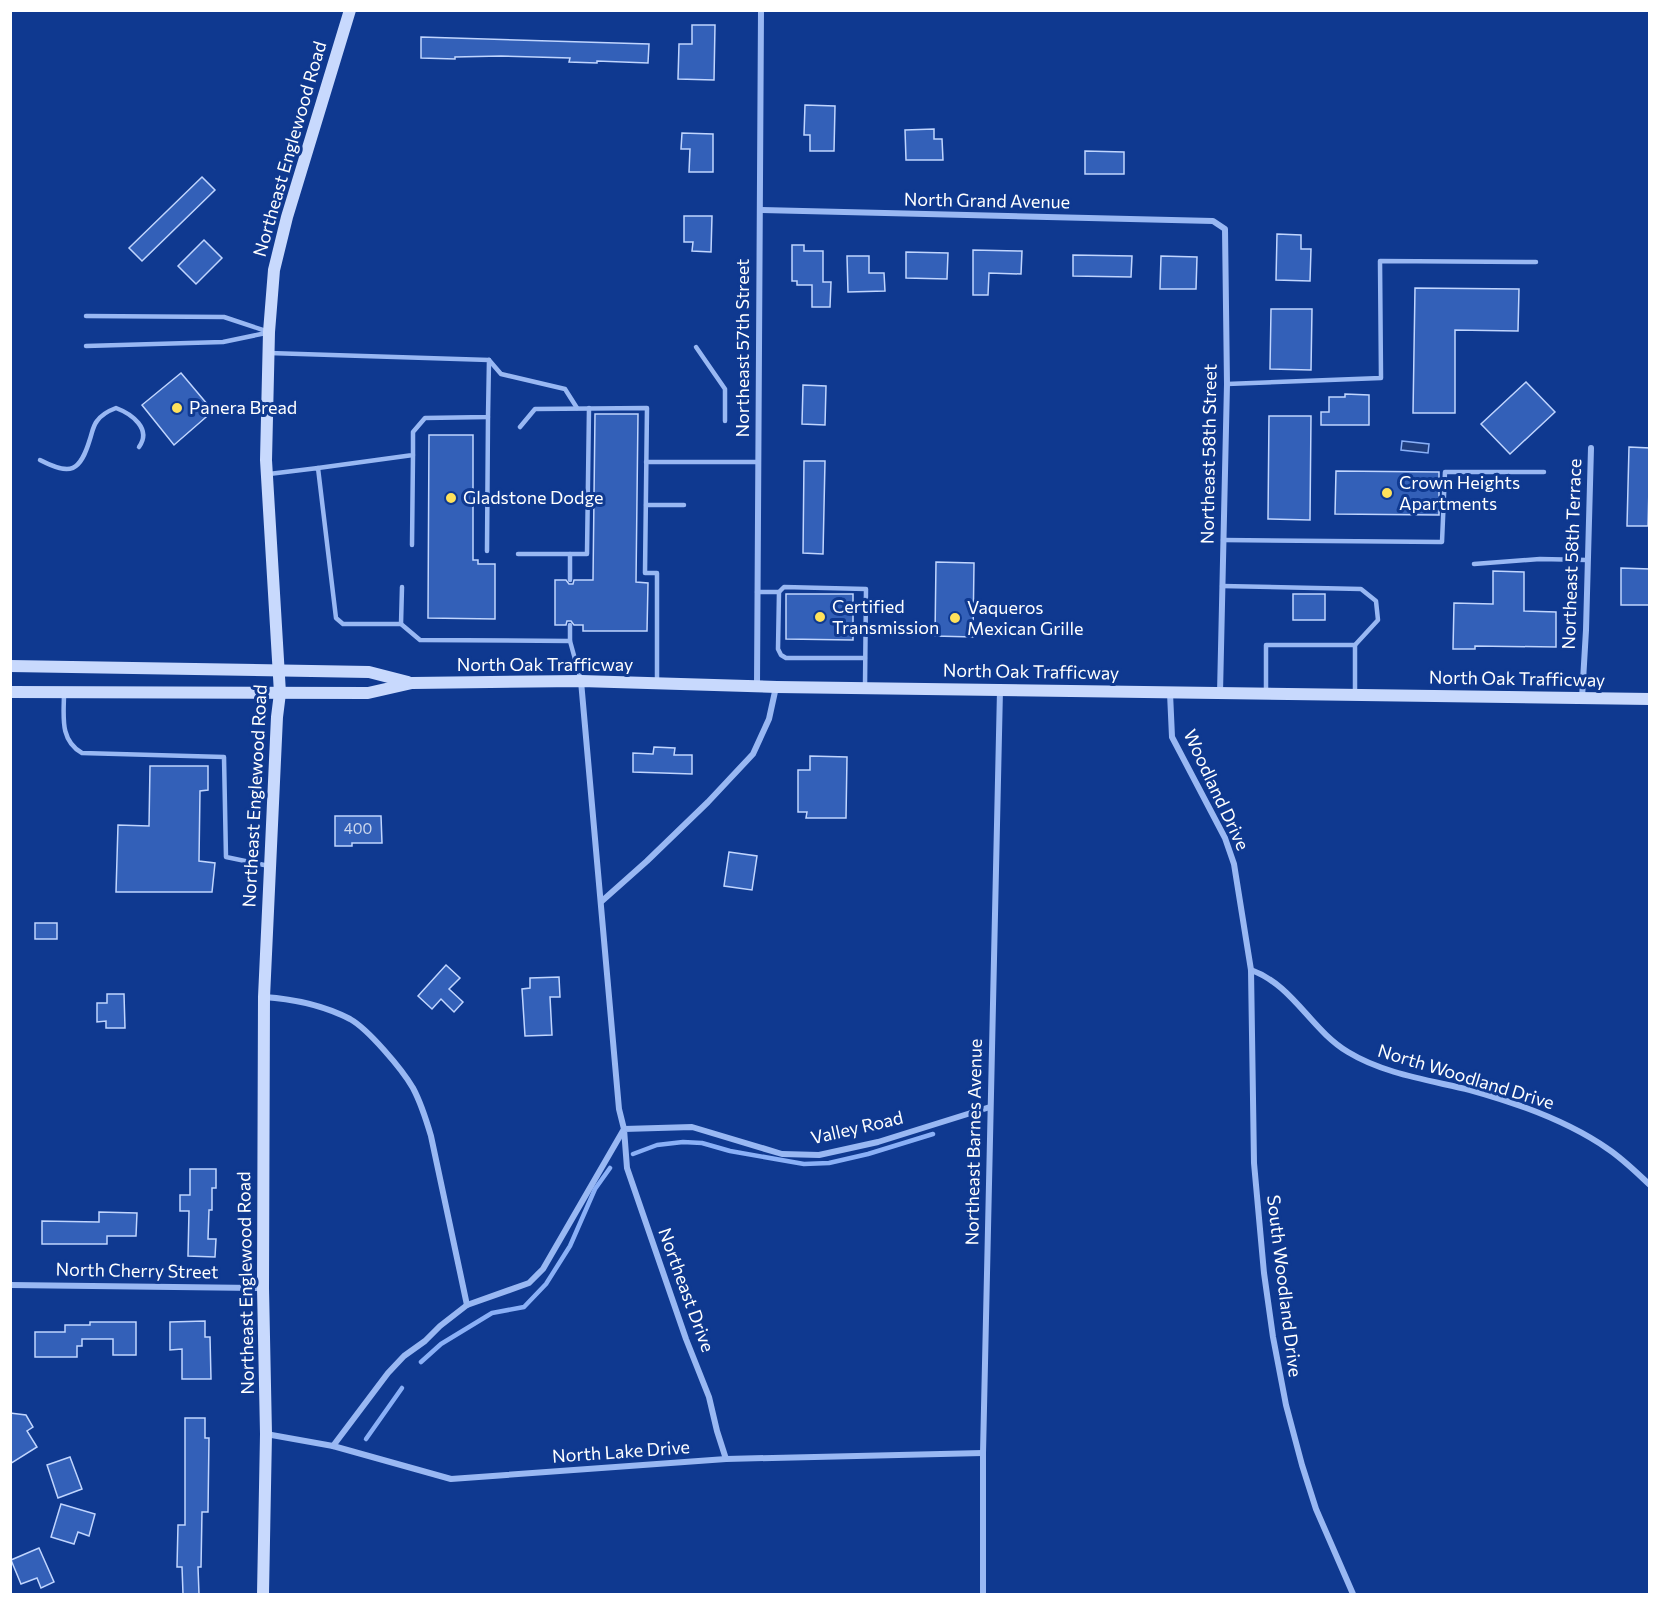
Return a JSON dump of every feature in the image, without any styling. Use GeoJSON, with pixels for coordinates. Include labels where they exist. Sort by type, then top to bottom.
{"type":"FeatureCollection","features":[{"type":"Feature","properties":{"kind":"main road","name":"Northeast Englewood Road"},"geometry":{"type":"LineString","coordinates":[[263,1594],[266,1434],[263,1288],[264,997],[269,866],[280,693],[267,474],[268,332],[274,270],[287,217],[350,10]]}},
{"type":"Feature","properties":{"kind":"main road","name":"North Oak Trafficway"},"geometry":{"type":"LineString","coordinates":[[10,666],[369,672],[412,683]]}},
{"type":"Feature","properties":{"kind":"main road","name":"North Oak Trafficway"},"geometry":{"type":"LineString","coordinates":[[10,692],[368,693],[412,683],[581,681],[777,687],[1650,699]]}},
{"type":"Feature","properties":{"kind":"street","name":"Northeast 57th Street"},"geometry":{"type":"LineString","coordinates":[[757,686],[761,10]]}},
{"type":"Feature","properties":{"kind":"street","name":"North Grand Avenue"},"geometry":{"type":"LineString","coordinates":[[760,210],[1214,221]]}},
{"type":"Feature","properties":{"kind":"street","name":"Northeast 58th Street"},"geometry":{"type":"LineString","coordinates":[[1214,221],[1225,229],[1227,384],[1220,693]]}},
{"type":"Feature","properties":{"kind":"street","name":"Northeast 58th Terrace"},"geometry":{"type":"LineString","coordinates":[[1582,698],[1591,448]]}},
{"type":"Feature","properties":{"kind":"street","name":"Northeast Drive"},"geometry":{"type":"LineString","coordinates":[[581,681],[619,1109],[624,1130],[627,1168],[686,1339],[709,1397],[726,1459]]}},
{"type":"Feature","properties":{"kind":"street"},"geometry":{"type":"LineString","coordinates":[[602,901],[708,802],[753,754],[769,719],[777,687]]}},
{"type":"Feature","properties":{"kind":"street","name":"Northeast Barnes Avenue"},"geometry":{"type":"LineString","coordinates":[[984,1594],[983,1453],[1000,690]]}},
{"type":"Feature","properties":{"kind":"street","name":"Woodland Drive"},"geometry":{"type":"LineString","coordinates":[[1170,692],[1172,737],[1225,838],[1234,864],[1251,970]]}},
{"type":"Feature","properties":{"kind":"street","name":"North Woodland Drive"},"geometry":{"type":"LineString","coordinates":[[1251,970],[1274,981],[1312,1022],[1346,1051],[1375,1066],[1472,1091],[1558,1121],[1609,1149],[1650,1185]]}},
{"type":"Feature","properties":{"kind":"street","name":"South Woodland Drive"},"geometry":{"type":"LineString","coordinates":[[1251,970],[1254,1163],[1264,1274],[1273,1337],[1286,1405],[1302,1465],[1316,1509],[1353,1594]]}},
{"type":"Feature","properties":{"kind":"street"},"geometry":{"type":"LineString","coordinates":[[264,997],[316,1005],[352,1020],[385,1052],[412,1087],[431,1136],[467,1305]]}},
{"type":"Feature","properties":{"kind":"street","name":"Valley Road"},"geometry":{"type":"LineString","coordinates":[[624,1130],[692,1127],[782,1154],[819,1155],[878,1142],[990,1107]]}},
{"type":"Feature","properties":{"kind":"street"},"geometry":{"type":"LineString","coordinates":[[333,1446],[388,1373],[404,1356],[467,1305],[529,1283],[543,1269],[624,1130]]}},
{"type":"Feature","properties":{"kind":"street","name":"North Cherry Street"},"geometry":{"type":"LineString","coordinates":[[10,1285],[263,1288]]}},
{"type":"Feature","properties":{"kind":"street","name":"North Lake Drive"},"geometry":{"type":"LineString","coordinates":[[266,1434],[333,1446],[451,1479],[726,1459],[983,1453]]}},
{"type":"Feature","properties":{"kind":"lane"},"geometry":{"type":"LineString","coordinates":[[1227,384],[1381,378],[1380,261],[1536,262]]}},
{"type":"Feature","properties":{"kind":"lane"},"geometry":{"type":"LineString","coordinates":[[86,316],[224,317],[268,332]]}},
{"type":"Feature","properties":{"kind":"lane"},"geometry":{"type":"LineString","coordinates":[[86,346],[223,342],[268,332]]}},
{"type":"Feature","properties":{"kind":"lane"},"geometry":{"type":"LineString","coordinates":[[696,347],[725,389],[725,421]]}},
{"type":"Feature","properties":{"kind":"lane"},"geometry":{"type":"LineString","coordinates":[[268,353],[489,360],[501,374],[565,389],[577,408]]}},
{"type":"Feature","properties":{"kind":"lane"},"geometry":{"type":"LineString","coordinates":[[487,551],[489,360]]}},
{"type":"Feature","properties":{"kind":"lane"},"geometry":{"type":"LineString","coordinates":[[40,460],[56,468],[68,470],[78,467],[84,458],[96,423],[104,413],[116,408],[128,412],[138,422],[144,434],[139,447]]}},
{"type":"Feature","properties":{"kind":"lane"},"geometry":{"type":"LineString","coordinates":[[518,554],[587,554],[589,408]]}},
{"type":"Feature","properties":{"kind":"lane"},"geometry":{"type":"LineString","coordinates":[[519,427],[535,409],[647,408],[645,573],[657,573],[657,683]]}},
{"type":"Feature","properties":{"kind":"lane"},"geometry":{"type":"LineString","coordinates":[[412,545],[413,432],[426,418],[488,417]]}},
{"type":"Feature","properties":{"kind":"lane"},"geometry":{"type":"LineString","coordinates":[[267,474],[413,455]]}},
{"type":"Feature","properties":{"kind":"lane"},"geometry":{"type":"LineString","coordinates":[[646,462],[758,462]]}},
{"type":"Feature","properties":{"kind":"lane"},"geometry":{"type":"LineString","coordinates":[[318,468],[336,618],[343,624],[401,624],[420,640],[570,641]]}},
{"type":"Feature","properties":{"kind":"lane"},"geometry":{"type":"LineString","coordinates":[[1223,540],[1442,542],[1444,472],[1544,472]]}},
{"type":"Feature","properties":{"kind":"lane"},"geometry":{"type":"LineString","coordinates":[[646,505],[684,505]]}},
{"type":"Feature","properties":{"kind":"lane"},"geometry":{"type":"LineString","coordinates":[[570,554],[570,580]]}},
{"type":"Feature","properties":{"kind":"lane"},"geometry":{"type":"LineString","coordinates":[[1473,564],[1587,560]]}},
{"type":"Feature","properties":{"kind":"lane"},"geometry":{"type":"LineString","coordinates":[[1222,586],[1361,590],[1376,601],[1378,620],[1355,645],[1355,695]]}},
{"type":"Feature","properties":{"kind":"lane"},"geometry":{"type":"LineString","coordinates":[[401,624],[402,587]]}},
{"type":"Feature","properties":{"kind":"lane"},"geometry":{"type":"LineString","coordinates":[[864,688],[865,658],[866,589],[784,587],[779,592],[778,649],[781,655],[786,658],[865,658]]}},
{"type":"Feature","properties":{"kind":"lane"},"geometry":{"type":"LineString","coordinates":[[757,591],[779,592]]}},
{"type":"Feature","properties":{"kind":"lane"},"geometry":{"type":"LineString","coordinates":[[570,625],[570,641],[581,681]]}},
{"type":"Feature","properties":{"kind":"lane"},"geometry":{"type":"LineString","coordinates":[[1266,694],[1266,645],[1355,645]]}},
{"type":"Feature","properties":{"kind":"lane"},"geometry":{"type":"LineString","coordinates":[[64,693],[65,733],[73,748],[82,753],[224,757],[226,857],[269,866]]}},
{"type":"Feature","properties":{"kind":"water"},"geometry":{"type":"Polygon","coordinates":[[[1402,441],[1429,444],[1428,453],[1401,450],[1402,441]]]}},
{"type":"Feature","properties":{"kind":"building"},"geometry":{"type":"Polygon","coordinates":[[[692,25],[715,25],[714,80],[678,79],[679,44],[692,44],[692,25]]]}},
{"type":"Feature","properties":{"kind":"building"},"geometry":{"type":"Polygon","coordinates":[[[421,37],[649,44],[648,63],[569,62],[570,58],[501,56],[455,57],[455,59],[421,58],[421,37]]]}},
{"type":"Feature","properties":{"kind":"building"},"geometry":{"type":"Polygon","coordinates":[[[805,105],[835,106],[834,151],[810,151],[810,135],[804,135],[805,105]]]}},
{"type":"Feature","properties":{"kind":"building"},"geometry":{"type":"Polygon","coordinates":[[[934,129],[934,139],[942,139],[943,160],[906,160],[905,130],[934,129]]]}},
{"type":"Feature","properties":{"kind":"building"},"geometry":{"type":"Polygon","coordinates":[[[682,133],[713,134],[713,172],[689,172],[690,149],[681,149],[682,133]]]}},
{"type":"Feature","properties":{"kind":"building"},"geometry":{"type":"Polygon","coordinates":[[[1085,151],[1124,152],[1124,174],[1085,174],[1085,151]]]}},
{"type":"Feature","properties":{"kind":"building"},"geometry":{"type":"Polygon","coordinates":[[[202,177],[215,190],[142,261],[129,248],[202,177]]]}},
{"type":"Feature","properties":{"kind":"building"},"geometry":{"type":"Polygon","coordinates":[[[684,216],[712,216],[711,252],[692,251],[693,242],[684,242],[684,216]]]}},
{"type":"Feature","properties":{"kind":"building"},"geometry":{"type":"Polygon","coordinates":[[[1277,234],[1301,235],[1301,249],[1311,249],[1310,281],[1276,280],[1277,234]]]}},
{"type":"Feature","properties":{"kind":"building"},"geometry":{"type":"Polygon","coordinates":[[[204,240],[222,258],[196,284],[178,266],[204,240]]]}},
{"type":"Feature","properties":{"kind":"building"},"geometry":{"type":"Polygon","coordinates":[[[792,245],[804,245],[804,251],[823,251],[823,282],[831,282],[830,307],[812,307],[812,285],[797,285],[797,281],[792,281],[792,245]]]}},
{"type":"Feature","properties":{"kind":"building"},"geometry":{"type":"Polygon","coordinates":[[[973,250],[1022,251],[1021,274],[989,273],[988,295],[973,295],[973,250]]]}},
{"type":"Feature","properties":{"kind":"building"},"geometry":{"type":"Polygon","coordinates":[[[906,252],[948,253],[947,279],[906,278],[906,252]]]}},
{"type":"Feature","properties":{"kind":"building"},"geometry":{"type":"Polygon","coordinates":[[[1073,255],[1132,256],[1131,277],[1073,276],[1073,255]]]}},
{"type":"Feature","properties":{"kind":"building"},"geometry":{"type":"Polygon","coordinates":[[[847,256],[869,256],[869,273],[884,273],[885,291],[848,292],[847,256]]]}},
{"type":"Feature","properties":{"kind":"building"},"geometry":{"type":"Polygon","coordinates":[[[1161,256],[1197,257],[1196,289],[1160,289],[1161,256]]]}},
{"type":"Feature","properties":{"kind":"building"},"geometry":{"type":"Polygon","coordinates":[[[1415,288],[1519,289],[1518,331],[1455,330],[1455,413],[1413,413],[1415,288]]]}},
{"type":"Feature","properties":{"kind":"building"},"geometry":{"type":"Polygon","coordinates":[[[1271,309],[1312,309],[1311,370],[1270,369],[1271,309]]]}},
{"type":"Feature","properties":{"kind":"building","name":"Panera Bread"},"geometry":{"type":"Polygon","coordinates":[[[181,373],[213,411],[174,445],[142,405],[181,373]]]}},
{"type":"Feature","properties":{"kind":"building","name":"Crown Heights Apartments"},"geometry":{"type":"Polygon","coordinates":[[[1526,382],[1555,412],[1510,454],[1481,424],[1526,382]]]}},
{"type":"Feature","properties":{"kind":"building"},"geometry":{"type":"Polygon","coordinates":[[[803,385],[826,386],[825,425],[802,424],[803,385]]]}},
{"type":"Feature","properties":{"kind":"building"},"geometry":{"type":"Polygon","coordinates":[[[1345,394],[1369,395],[1369,425],[1321,425],[1321,412],[1329,412],[1329,397],[1345,397],[1345,394]]]}},
{"type":"Feature","properties":{"kind":"building"},"geometry":{"type":"Polygon","coordinates":[[[595,414],[638,414],[636,582],[648,583],[647,631],[583,631],[583,625],[574,625],[571,621],[567,621],[566,625],[555,625],[555,580],[566,580],[569,584],[573,584],[574,580],[593,580],[595,414]]]}},
{"type":"Feature","properties":{"kind":"building"},"geometry":{"type":"Polygon","coordinates":[[[1269,416],[1311,416],[1310,520],[1268,519],[1269,416]]]}},
{"type":"Feature","properties":{"kind":"building","name":"Gladstone Dodge"},"geometry":{"type":"Polygon","coordinates":[[[429,435],[473,435],[473,560],[478,560],[478,564],[495,564],[495,619],[428,618],[429,435]]]}},
{"type":"Feature","properties":{"kind":"building"},"geometry":{"type":"Polygon","coordinates":[[[1629,447],[1650,448],[1648,526],[1627,526],[1629,447]]]}},
{"type":"Feature","properties":{"kind":"building"},"geometry":{"type":"Polygon","coordinates":[[[804,461],[825,461],[823,554],[803,553],[804,461]]]}},
{"type":"Feature","properties":{"kind":"building","name":"Crown Heights Apartments"},"geometry":{"type":"Polygon","coordinates":[[[1336,471],[1439,472],[1439,515],[1335,514],[1336,471]]]}},
{"type":"Feature","properties":{"kind":"building"},"geometry":{"type":"Polygon","coordinates":[[[936,562],[974,563],[973,637],[935,636],[936,562]]]}},
{"type":"Feature","properties":{"kind":"building"},"geometry":{"type":"Polygon","coordinates":[[[1621,568],[1650,569],[1650,605],[1621,605],[1621,568]]]}},
{"type":"Feature","properties":{"kind":"building"},"geometry":{"type":"Polygon","coordinates":[[[1493,571],[1524,572],[1524,611],[1556,612],[1556,647],[1475,646],[1475,649],[1453,649],[1454,603],[1493,604],[1493,571]]]}},
{"type":"Feature","properties":{"kind":"building","name":"Certified Transmission"},"geometry":{"type":"Polygon","coordinates":[[[786,594],[853,594],[853,640],[786,639],[786,594]]]}},
{"type":"Feature","properties":{"kind":"building"},"geometry":{"type":"Polygon","coordinates":[[[1293,594],[1325,594],[1325,620],[1293,620],[1293,594]]]}},
{"type":"Feature","properties":{"kind":"building"},"geometry":{"type":"Polygon","coordinates":[[[654,747],[675,748],[674,755],[692,755],[692,774],[633,772],[633,753],[653,754],[654,747]]]}},
{"type":"Feature","properties":{"kind":"building"},"geometry":{"type":"Polygon","coordinates":[[[810,756],[847,757],[846,818],[806,818],[807,812],[798,812],[798,770],[810,770],[810,756]]]}},
{"type":"Feature","properties":{"kind":"building"},"geometry":{"type":"Polygon","coordinates":[[[150,766],[208,766],[208,790],[200,791],[199,861],[215,863],[212,892],[116,892],[118,825],[149,826],[150,766]]]}},
{"type":"Feature","properties":{"kind":"building"},"geometry":{"type":"Polygon","coordinates":[[[335,816],[381,816],[382,843],[352,843],[352,846],[335,846],[335,816]]]}},
{"type":"Feature","properties":{"kind":"building"},"geometry":{"type":"Polygon","coordinates":[[[729,852],[757,856],[752,890],[724,886],[729,852]]]}},
{"type":"Feature","properties":{"kind":"building"},"geometry":{"type":"Polygon","coordinates":[[[35,923],[57,923],[57,939],[35,939],[35,923]]]}},
{"type":"Feature","properties":{"kind":"building"},"geometry":{"type":"Polygon","coordinates":[[[446,965],[460,978],[449,989],[463,1002],[454,1012],[441,999],[432,1009],[418,996],[446,965]]]}},
{"type":"Feature","properties":{"kind":"building"},"geometry":{"type":"Polygon","coordinates":[[[559,977],[560,997],[550,997],[552,1035],[525,1036],[522,989],[530,988],[530,978],[559,977]]]}},
{"type":"Feature","properties":{"kind":"building"},"geometry":{"type":"Polygon","coordinates":[[[107,994],[124,994],[125,1028],[106,1028],[106,1021],[97,1022],[97,1003],[107,1003],[107,994]]]}},
{"type":"Feature","properties":{"kind":"building"},"geometry":{"type":"Polygon","coordinates":[[[190,1169],[216,1169],[216,1188],[212,1188],[212,1210],[209,1210],[208,1239],[216,1239],[215,1257],[188,1256],[189,1211],[180,1211],[180,1195],[190,1195],[190,1169]]]}},
{"type":"Feature","properties":{"kind":"building"},"geometry":{"type":"Polygon","coordinates":[[[99,1212],[137,1213],[136,1236],[107,1236],[107,1244],[42,1244],[42,1221],[99,1222],[99,1212]]]}},
{"type":"Feature","properties":{"kind":"building"},"geometry":{"type":"Polygon","coordinates":[[[205,1321],[205,1337],[210,1337],[211,1379],[182,1379],[182,1349],[170,1350],[170,1322],[205,1321]]]}},
{"type":"Feature","properties":{"kind":"building"},"geometry":{"type":"Polygon","coordinates":[[[90,1322],[136,1322],[136,1355],[113,1355],[113,1339],[82,1339],[82,1346],[77,1346],[77,1357],[35,1357],[35,1332],[65,1332],[65,1325],[90,1325],[90,1322]]]}},
{"type":"Feature","properties":{"kind":"building"},"geometry":{"type":"Polygon","coordinates":[[[10,1413],[26,1415],[33,1427],[27,1431],[37,1447],[10,1464],[10,1413]]]}},
{"type":"Feature","properties":{"kind":"building"},"geometry":{"type":"Polygon","coordinates":[[[185,1418],[205,1418],[205,1438],[209,1438],[208,1512],[202,1512],[201,1567],[198,1567],[199,1594],[183,1594],[182,1567],[177,1567],[178,1525],[185,1525],[185,1418]]]}},
{"type":"Feature","properties":{"kind":"building"},"geometry":{"type":"Polygon","coordinates":[[[70,1457],[82,1489],[58,1498],[47,1465],[70,1457]]]}},
{"type":"Feature","properties":{"kind":"building"},"geometry":{"type":"Polygon","coordinates":[[[61,1504],[95,1514],[89,1536],[78,1532],[74,1544],[51,1537],[61,1504]]]}},
{"type":"Feature","properties":{"kind":"building"},"geometry":{"type":"Polygon","coordinates":[[[39,1548],[54,1582],[41,1588],[37,1578],[21,1584],[11,1560],[39,1548]]]}},
{"type":"Feature","properties":{"kind":"waterway"},"geometry":{"type":"LineString","coordinates":[[633,1154],[657,1145],[683,1142],[702,1143],[730,1151],[804,1164],[829,1163],[868,1154],[933,1134]]}},
{"type":"Feature","properties":{"kind":"waterway"},"geometry":{"type":"LineString","coordinates":[[421,1362],[441,1344],[492,1313],[524,1307],[546,1284],[570,1246],[595,1189],[610,1168]]}},
{"type":"Feature","properties":{"kind":"waterway"},"geometry":{"type":"LineString","coordinates":[[366,1439],[402,1388]]}},
{"type":"Feature","properties":{"kind":"place","name":"Panera Bread"},"geometry":{"type":"Point","coordinates":[177,408]}},
{"type":"Feature","properties":{"kind":"place","name":"Crown Heights Apartments"},"geometry":{"type":"Point","coordinates":[1387,493]}},
{"type":"Feature","properties":{"kind":"place","name":"Gladstone Dodge"},"geometry":{"type":"Point","coordinates":[451,498]}},
{"type":"Feature","properties":{"kind":"place","name":"Certified Transmission"},"geometry":{"type":"Point","coordinates":[820,617]}},
{"type":"Feature","properties":{"kind":"place","name":"Vaqueros Mexican Grille"},"geometry":{"type":"Point","coordinates":[955,618]}}]}
